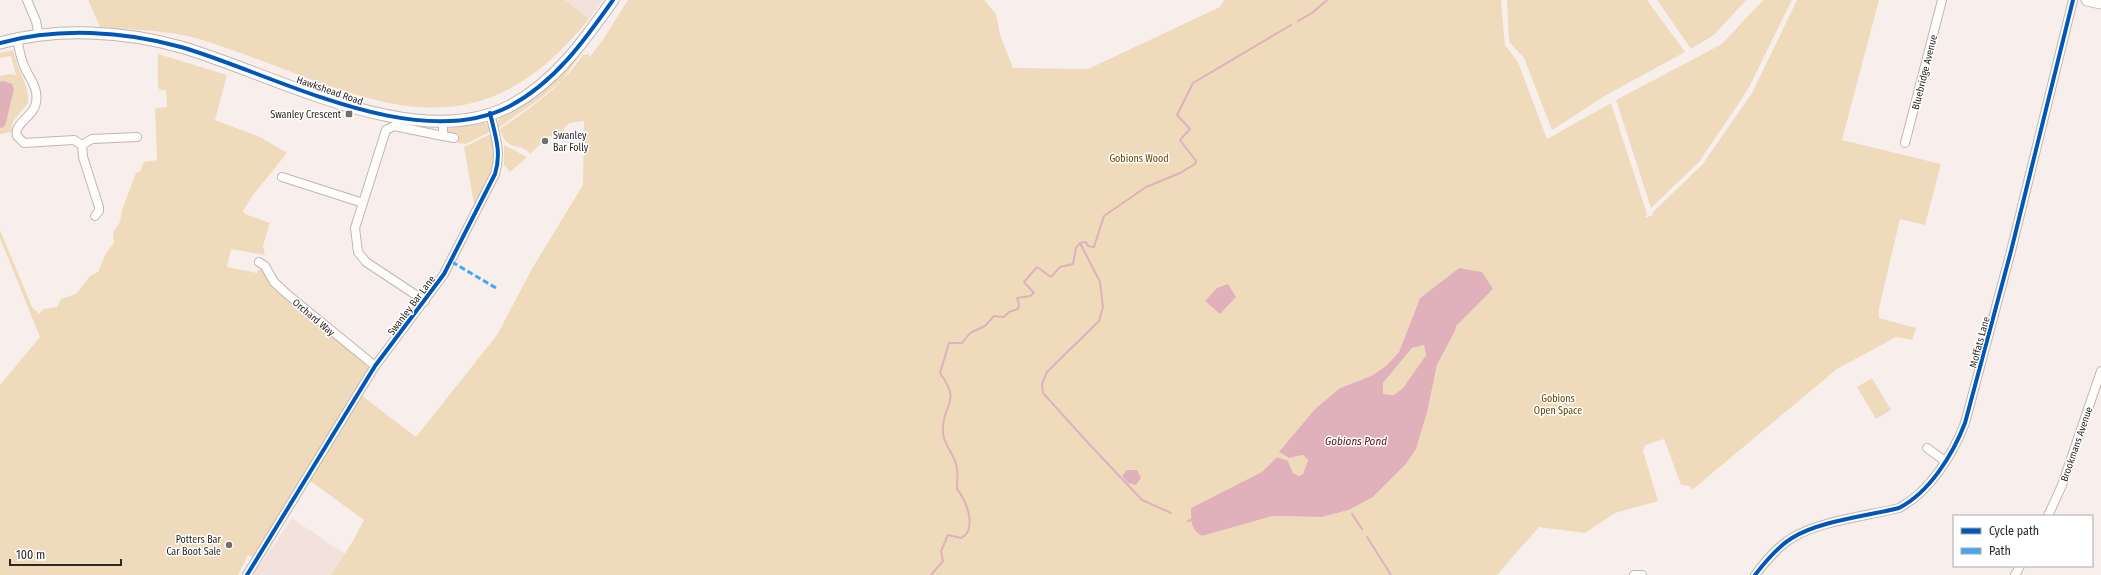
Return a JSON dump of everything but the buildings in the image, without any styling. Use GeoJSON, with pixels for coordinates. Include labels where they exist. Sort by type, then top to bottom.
{"type":"FeatureCollection","features":[{"type":"Feature","properties":{"kind":"street"},"geometry":{"type":"LineString","coordinates":[[27,0],[36,21],[39,36]]}},
{"type":"Feature","properties":{"kind":"street","name":"Hawkshead Road"},"geometry":{"type":"LineString","coordinates":[[0,43],[39,36],[76,34],[113,34],[158,41],[202,54],[360,109],[417,121],[443,122],[472,118],[508,107],[545,83],[565,63],[588,36],[613,0]]}},
{"type":"Feature","properties":{"kind":"street","name":"Bluebridge Avenue"},"geometry":{"type":"LineString","coordinates":[[1905,143],[1942,0]]}},
{"type":"Feature","properties":{"kind":"street","name":"Moffats Lane"},"geometry":{"type":"LineString","coordinates":[[1755,575],[1775,552],[1791,538],[1807,531],[1898,508],[1907,504],[1918,494],[1945,461],[1960,437],[2011,251],[2073,0]]}},
{"type":"Feature","properties":{"kind":"street"},"geometry":{"type":"LineString","coordinates":[[2087,0],[2101,3]]}},
{"type":"Feature","properties":{"kind":"street"},"geometry":{"type":"LineString","coordinates":[[17,39],[22,62],[33,80],[37,93],[34,110],[16,132],[19,139],[24,143],[74,140],[82,145]]}},
{"type":"Feature","properties":{"kind":"street","name":"Swanley Bar Lane"},"geometry":{"type":"LineString","coordinates":[[247,575],[375,366],[425,302],[452,262],[495,174],[500,160],[490,113]]}},
{"type":"Feature","properties":{"kind":"street"},"geometry":{"type":"LineString","coordinates":[[443,122],[443,136]]}},
{"type":"Feature","properties":{"kind":"street"},"geometry":{"type":"LineString","coordinates":[[425,302],[366,262],[358,252],[354,234],[386,130],[389,127],[394,126],[454,138]]}},
{"type":"Feature","properties":{"kind":"street"},"geometry":{"type":"LineString","coordinates":[[82,145],[90,140],[137,137]]}},
{"type":"Feature","properties":{"kind":"street"},"geometry":{"type":"LineString","coordinates":[[82,145],[83,157],[99,207],[99,211],[95,216]]}},
{"type":"Feature","properties":{"kind":"street"},"geometry":{"type":"LineString","coordinates":[[282,177],[363,203]]}},
{"type":"Feature","properties":{"kind":"street","name":"Orchard Way"},"geometry":{"type":"LineString","coordinates":[[259,262],[262,263],[274,282],[375,366]]}},
{"type":"Feature","properties":{"kind":"street","name":"Brookmans Avenue"},"geometry":{"type":"LineString","coordinates":[[2048,515],[2062,485],[2101,371]]}},
{"type":"Feature","properties":{"kind":"street"},"geometry":{"type":"LineString","coordinates":[[1927,448],[1945,461]]}},
{"type":"Feature","properties":{"kind":"street"},"geometry":{"type":"LineString","coordinates":[[1634,575],[1642,575]]}},
{"type":"Feature","properties":{"kind":"shaded area"},"geometry":{"type":"Polygon","coordinates":[[[565,0],[603,0],[589,19],[565,0]]]}},
{"type":"Feature","properties":{"kind":"shaded area"},"geometry":{"type":"Polygon","coordinates":[[[292,518],[345,554],[331,575],[253,575],[292,518]]]}},
{"type":"Feature","properties":{"kind":"green space"},"geometry":{"type":"Polygon","coordinates":[[[88,0],[565,0],[589,19],[542,67],[496,95],[451,107],[404,106],[356,95],[199,39],[163,32],[100,27],[88,0]]]}},
{"type":"Feature","properties":{"kind":"green space"},"geometry":{"type":"Polygon","coordinates":[[[628,0],[984,0],[996,14],[1000,35],[1013,68],[1088,69],[1220,7],[1224,0],[1501,0],[1505,45],[1518,62],[1547,139],[1611,103],[1647,214],[1645,218],[1653,215],[1652,213],[1702,165],[1752,93],[1797,0],[1879,0],[1842,140],[1941,164],[1925,225],[1900,219],[1879,308],[1879,318],[1916,328],[1912,340],[1896,337],[1837,369],[1692,490],[1689,486],[1681,485],[1664,439],[1645,445],[1643,451],[1658,501],[1615,513],[1585,533],[1539,527],[1497,575],[331,575],[353,541],[364,520],[309,480],[361,395],[416,437],[497,335],[533,267],[583,185],[584,121],[569,123],[558,137],[552,138],[550,135],[530,154],[522,148],[506,142],[500,129],[556,87],[583,55],[589,54],[589,58],[604,38],[628,0]],[[1459,268],[1420,298],[1399,352],[1386,366],[1371,376],[1340,388],[1315,409],[1280,452],[1289,458],[1303,455],[1308,460],[1303,474],[1299,476],[1293,473],[1288,461],[1191,508],[1192,524],[1195,531],[1202,536],[1273,516],[1322,517],[1349,510],[1373,497],[1406,464],[1416,449],[1427,413],[1437,365],[1455,331],[1455,326],[1493,289],[1459,268]]]}},
{"type":"Feature","properties":{"kind":"green space"},"geometry":{"type":"Polygon","coordinates":[[[1507,0],[1647,0],[1685,52],[1608,94],[1552,130],[1524,58],[1509,42],[1507,0]]]}},
{"type":"Feature","properties":{"kind":"green space"},"geometry":{"type":"Polygon","coordinates":[[[1657,0],[1746,0],[1714,35],[1691,49],[1657,0]]]}},
{"type":"Feature","properties":{"kind":"green space"},"geometry":{"type":"Polygon","coordinates":[[[1763,0],[1792,0],[1747,91],[1699,162],[1651,208],[1616,100],[1722,44],[1763,0]]]}},
{"type":"Feature","properties":{"kind":"green space"},"geometry":{"type":"Polygon","coordinates":[[[589,42],[563,79],[541,98],[498,128],[498,121],[502,115],[589,42]]]}},
{"type":"Feature","properties":{"kind":"green space"},"geometry":{"type":"Polygon","coordinates":[[[13,50],[27,89],[28,103],[13,121],[11,132],[0,134],[0,128],[6,123],[14,89],[0,82],[0,76],[11,74],[16,75],[11,56],[0,58],[0,53],[13,50]]]}},
{"type":"Feature","properties":{"kind":"green space"},"geometry":{"type":"Polygon","coordinates":[[[158,54],[227,75],[215,120],[260,137],[287,153],[253,195],[243,211],[245,214],[270,223],[263,246],[265,255],[231,249],[227,267],[257,273],[258,270],[263,269],[277,290],[362,360],[369,369],[255,558],[248,555],[238,575],[0,575],[0,385],[40,337],[0,238],[0,230],[32,307],[39,314],[43,309],[57,307],[61,299],[76,294],[90,276],[98,272],[106,253],[114,243],[113,232],[120,222],[122,210],[136,173],[140,172],[144,162],[157,160],[155,108],[167,107],[166,90],[160,90],[158,87],[158,54]]]}},
{"type":"Feature","properties":{"kind":"green space"},"geometry":{"type":"Polygon","coordinates":[[[481,121],[488,125],[491,131],[466,144],[457,143],[459,136],[447,131],[450,126],[481,121]]]}},
{"type":"Feature","properties":{"kind":"green space"},"geometry":{"type":"Polygon","coordinates":[[[491,134],[494,154],[493,163],[489,179],[476,205],[474,204],[464,147],[491,134]]]}},
{"type":"Feature","properties":{"kind":"green space"},"geometry":{"type":"Polygon","coordinates":[[[504,145],[527,157],[510,172],[504,165],[504,145]]]}},
{"type":"Feature","properties":{"kind":"green space"},"geometry":{"type":"Polygon","coordinates":[[[1424,345],[1426,355],[1403,388],[1394,395],[1383,394],[1383,383],[1412,348],[1424,345]]]}},
{"type":"Feature","properties":{"kind":"green space"},"geometry":{"type":"Polygon","coordinates":[[[1872,378],[1891,410],[1876,419],[1857,387],[1872,378]]]}},
{"type":"Feature","properties":{"kind":"water"},"geometry":{"type":"Polygon","coordinates":[[[3,81],[12,84],[14,89],[6,123],[4,127],[0,128],[0,82],[3,81]]]}},
{"type":"Feature","properties":{"kind":"water","name":"Gobions Pond"},"geometry":{"type":"Polygon","coordinates":[[[1459,268],[1482,272],[1493,289],[1456,326],[1455,331],[1437,365],[1427,413],[1416,449],[1406,464],[1373,497],[1349,510],[1322,517],[1273,516],[1202,536],[1198,534],[1193,528],[1191,508],[1262,472],[1277,457],[1288,461],[1293,473],[1299,476],[1303,474],[1308,460],[1303,455],[1289,458],[1279,452],[1315,409],[1340,388],[1371,376],[1386,366],[1399,352],[1420,298],[1459,268]],[[1424,345],[1412,348],[1383,383],[1383,394],[1394,395],[1403,388],[1426,355],[1424,345]]]}},
{"type":"Feature","properties":{"kind":"water"},"geometry":{"type":"Polygon","coordinates":[[[1228,284],[1236,297],[1220,314],[1205,301],[1217,288],[1228,284]]]}},
{"type":"Feature","properties":{"kind":"water"},"geometry":{"type":"Polygon","coordinates":[[[1127,470],[1137,470],[1141,478],[1136,485],[1128,483],[1122,476],[1127,470]]]}},
{"type":"Feature","properties":{"kind":"waterway"},"geometry":{"type":"LineString","coordinates":[[1298,21],[1312,13],[1327,0]]}},
{"type":"Feature","properties":{"kind":"waterway"},"geometry":{"type":"LineString","coordinates":[[931,575],[943,561],[941,551],[948,535],[961,538],[966,534],[970,522],[967,507],[957,489],[956,464],[945,441],[943,433],[943,423],[951,398],[947,384],[940,373],[949,343],[962,343],[970,333],[985,326],[994,316],[1004,317],[1009,312],[1018,309],[1019,304],[1017,298],[1030,296],[1034,293],[1024,282],[1037,267],[1051,277],[1060,267],[1073,264],[1076,248],[1080,243],[1086,242],[1088,246],[1094,247],[1104,216],[1146,187],[1180,173],[1195,164],[1196,161],[1180,140],[1190,129],[1177,115],[1193,83],[1291,25]]}},
{"type":"Feature","properties":{"kind":"waterway"},"geometry":{"type":"LineString","coordinates":[[1080,243],[1100,282],[1103,307],[1099,321],[1047,372],[1042,384],[1043,393],[1142,500],[1171,513]]}},
{"type":"Feature","properties":{"kind":"waterway"},"geometry":{"type":"LineString","coordinates":[[1352,514],[1362,529]]}},
{"type":"Feature","properties":{"kind":"waterway"},"geometry":{"type":"LineString","coordinates":[[1367,537],[1391,575]]}},
{"type":"Feature","properties":{"kind":"marked path"},"geometry":{"type":"LineString","coordinates":[[452,262],[496,288]]}},
{"type":"Feature","properties":{"kind":"cycle path"},"geometry":{"type":"LineString","coordinates":[[0,43],[22,38],[68,33],[114,34],[137,37],[181,47],[345,105],[389,116],[432,121],[473,119],[510,106],[541,85],[555,73],[580,45],[613,0]]}},
{"type":"Feature","properties":{"kind":"cycle path"},"geometry":{"type":"LineString","coordinates":[[1755,575],[1776,550],[1803,532],[1829,523],[1899,508],[1910,501],[1921,492],[1939,471],[1954,447],[1965,423],[2011,251],[2073,0]]}},
{"type":"Feature","properties":{"kind":"cycle path"},"geometry":{"type":"LineString","coordinates":[[247,575],[375,366],[444,274],[495,174],[498,151],[490,113]]}},
{"type":"Feature","properties":{"kind":"place","name":"Swanley Crescent"},"geometry":{"type":"Point","coordinates":[349,114]}},
{"type":"Feature","properties":{"kind":"place","name":"Swanley Bar Folly"},"geometry":{"type":"Point","coordinates":[545,141]}},
{"type":"Feature","properties":{"kind":"place","name":"Potters Bar Car Boot Sale"},"geometry":{"type":"Point","coordinates":[229,545]}},
{"type":"Feature","properties":{"kind":"park label","name":"Gobions Wood"},"geometry":{"type":"Point","coordinates":[1139,158]}},
{"type":"Feature","properties":{"kind":"park label","name":"Gobions Open Space"},"geometry":{"type":"Point","coordinates":[1558,404]}}]}
